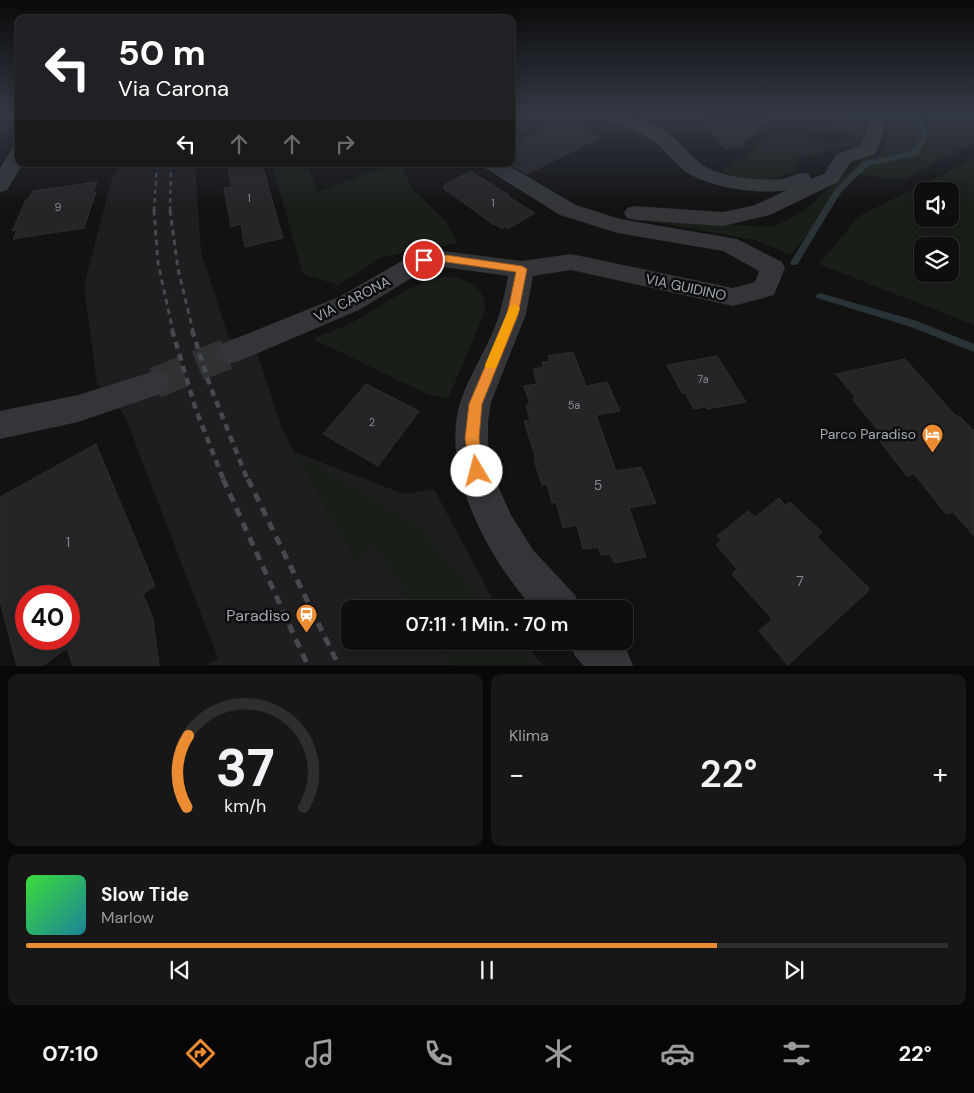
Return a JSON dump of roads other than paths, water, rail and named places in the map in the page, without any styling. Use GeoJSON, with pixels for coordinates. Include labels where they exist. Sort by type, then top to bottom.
{"type":"FeatureCollection","features":[{"type":"Feature","properties":{"kind":"street"},"geometry":{"type":"LineString","coordinates":[[669,145],[697,170],[731,181],[768,187],[798,182],[818,164],[868,150],[870,145]]}},
{"type":"Feature","properties":{"kind":"street","name":"VIA GUIDINO"},"geometry":{"type":"LineString","coordinates":[[568,210],[723,219],[762,210],[831,178],[844,158]]}},
{"type":"Feature","properties":{"kind":"street"},"geometry":{"type":"LineString","coordinates":[[0,186],[15,160]]}},
{"type":"Feature","properties":{"kind":"street","name":"VIA GUIDINO"},"geometry":{"type":"LineString","coordinates":[[497,167],[568,210],[617,226],[729,244],[773,268],[765,289],[733,296],[571,262],[522,269]]}},
{"type":"Feature","properties":{"kind":"street","name":"VIA CARONA"},"geometry":{"type":"LineString","coordinates":[[229,353],[350,303],[424,260],[446,259],[522,269]]}},
{"type":"Feature","properties":{"kind":"street"},"geometry":{"type":"LineString","coordinates":[[522,269],[512,315],[476,404],[472,438],[477,471],[486,500],[500,530],[521,564],[553,600]]}},
{"type":"Feature","properties":{"kind":"street"},"geometry":{"type":"LineString","coordinates":[[0,425],[34,420],[84,408],[155,383]]}},
{"type":"Feature","properties":{"kind":"street"},"geometry":{"type":"LineString","coordinates":[[598,650],[612,666]]}},
{"type":"Feature","properties":{"kind":"waterway"},"geometry":{"type":"LineString","coordinates":[[794,263],[838,191],[866,164],[915,153],[920,145]]}},
{"type":"Feature","properties":{"kind":"waterway"},"geometry":{"type":"LineString","coordinates":[[820,296],[914,324],[974,348]]}},
{"type":"Feature","properties":{"kind":"tunnel"},"geometry":{"type":"LineString","coordinates":[[155,383],[229,353]]}},
{"type":"Feature","properties":{"kind":"railway"},"geometry":{"type":"LineString","coordinates":[[154,210],[157,167]]}},
{"type":"Feature","properties":{"kind":"railway"},"geometry":{"type":"LineString","coordinates":[[170,210],[171,167]]}},
{"type":"Feature","properties":{"kind":"railway"},"geometry":{"type":"LineString","coordinates":[[154,210],[158,263],[173,331]]}},
{"type":"Feature","properties":{"kind":"railway"},"geometry":{"type":"LineString","coordinates":[[170,210],[178,269],[193,331]]}},
{"type":"Feature","properties":{"kind":"railway"},"geometry":{"type":"LineString","coordinates":[[172,330],[196,410],[224,481]]}},
{"type":"Feature","properties":{"kind":"railway"},"geometry":{"type":"LineString","coordinates":[[192,330],[209,383],[248,481]]}},
{"type":"Feature","properties":{"kind":"railway"},"geometry":{"type":"LineString","coordinates":[[223,479],[308,666]]}},
{"type":"Feature","properties":{"kind":"railway"},"geometry":{"type":"LineString","coordinates":[[248,479],[339,666]]}},
{"type":"Feature","properties":{"kind":"place","name":"Parco Paradiso"},"geometry":{"type":"Point","coordinates":[932,453]}},
{"type":"Feature","properties":{"kind":"place","name":"Paradiso"},"geometry":{"type":"Point","coordinates":[306,634]}}]}
